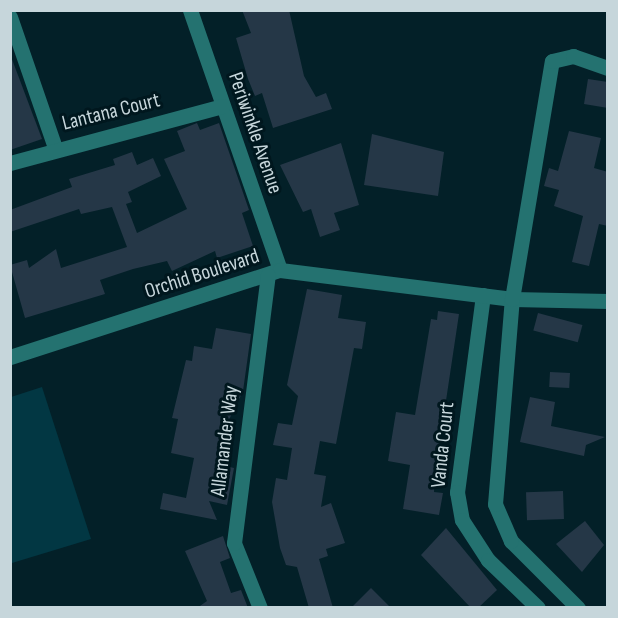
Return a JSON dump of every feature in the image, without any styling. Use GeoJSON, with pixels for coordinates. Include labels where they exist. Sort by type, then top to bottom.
{"type":"FeatureCollection","features":[{"type":"Feature","properties":{"kind":"street","name":"Periwinkle Avenue"},"geometry":{"type":"LineString","coordinates":[[189,10],[224,106],[274,273]]}},
{"type":"Feature","properties":{"kind":"street"},"geometry":{"type":"LineString","coordinates":[[10,17],[55,148]]}},
{"type":"Feature","properties":{"kind":"street"},"geometry":{"type":"LineString","coordinates":[[578,608],[511,541],[495,504],[512,299],[552,61],[573,57],[608,68]]}},
{"type":"Feature","properties":{"kind":"street","name":"Lantana Court"},"geometry":{"type":"LineString","coordinates":[[10,163],[55,148],[224,106]]}},
{"type":"Feature","properties":{"kind":"street","name":"Orchid Boulevard"},"geometry":{"type":"LineString","coordinates":[[10,357],[274,273],[512,299],[608,301]]}},
{"type":"Feature","properties":{"kind":"street","name":"Allamander Way"},"geometry":{"type":"LineString","coordinates":[[260,608],[234,543],[274,273]]}},
{"type":"Feature","properties":{"kind":"street","name":"Vanda Court"},"geometry":{"type":"LineString","coordinates":[[483,295],[457,492],[460,511],[488,560],[538,608]]}},
{"type":"Feature","properties":{"kind":"shaded area"},"geometry":{"type":"Polygon","coordinates":[[[42,387],[91,539],[12,563],[11,397],[42,387]]]}},
{"type":"Feature","properties":{"kind":"building"},"geometry":{"type":"Polygon","coordinates":[[[242,10],[289,10],[304,76],[316,97],[326,93],[332,109],[273,128],[262,93],[255,96],[248,79],[236,38],[251,33],[242,10]]]}},
{"type":"Feature","properties":{"kind":"building"},"geometry":{"type":"Polygon","coordinates":[[[10,54],[42,139],[10,150],[10,54]]]}},
{"type":"Feature","properties":{"kind":"building"},"geometry":{"type":"Polygon","coordinates":[[[588,79],[608,82],[608,108],[584,104],[588,79]]]}},
{"type":"Feature","properties":{"kind":"building"},"geometry":{"type":"Polygon","coordinates":[[[197,123],[200,130],[219,123],[249,210],[242,213],[253,246],[217,258],[215,251],[172,271],[167,261],[133,269],[100,280],[105,294],[25,318],[10,265],[27,260],[29,268],[56,249],[61,268],[127,247],[112,207],[81,214],[79,209],[10,232],[10,210],[72,187],[69,179],[115,165],[113,159],[132,152],[137,165],[153,158],[161,176],[128,192],[132,202],[126,204],[137,233],[187,209],[164,159],[185,151],[177,131],[197,123]]]}},
{"type":"Feature","properties":{"kind":"building"},"geometry":{"type":"Polygon","coordinates":[[[569,131],[601,138],[594,168],[608,172],[608,226],[599,224],[589,266],[572,262],[583,216],[554,206],[559,190],[544,186],[549,168],[558,171],[569,131]]]}},
{"type":"Feature","properties":{"kind":"building"},"geometry":{"type":"Polygon","coordinates":[[[372,134],[444,152],[438,196],[364,185],[372,134]]]}},
{"type":"Feature","properties":{"kind":"building"},"geometry":{"type":"Polygon","coordinates":[[[341,143],[359,205],[334,213],[340,230],[320,237],[311,209],[303,212],[280,165],[341,143]]]}},
{"type":"Feature","properties":{"kind":"building"},"geometry":{"type":"Polygon","coordinates":[[[307,289],[342,295],[338,318],[366,322],[362,349],[354,348],[336,444],[320,441],[314,474],[326,476],[321,507],[331,503],[345,543],[326,549],[328,556],[319,559],[333,608],[309,608],[297,567],[286,565],[280,548],[272,502],[276,478],[287,480],[292,448],[273,445],[278,423],[292,425],[298,396],[287,385],[307,289]]]}},
{"type":"Feature","properties":{"kind":"building"},"geometry":{"type":"Polygon","coordinates":[[[438,311],[459,314],[435,474],[434,492],[443,493],[439,515],[403,509],[410,465],[388,461],[396,412],[415,415],[431,319],[437,320],[438,311]]]}},
{"type":"Feature","properties":{"kind":"building"},"geometry":{"type":"Polygon","coordinates":[[[538,313],[582,325],[578,342],[533,330],[538,313]]]}},
{"type":"Feature","properties":{"kind":"building"},"geometry":{"type":"Polygon","coordinates":[[[216,328],[251,334],[243,391],[225,428],[217,464],[234,468],[227,505],[209,501],[217,520],[160,509],[163,493],[186,498],[194,458],[171,453],[178,419],[172,418],[186,360],[192,361],[194,346],[212,349],[216,328]]]}},
{"type":"Feature","properties":{"kind":"building"},"geometry":{"type":"Polygon","coordinates":[[[550,372],[570,373],[569,388],[549,387],[550,372]]]}},
{"type":"Feature","properties":{"kind":"building"},"geometry":{"type":"Polygon","coordinates":[[[530,397],[555,402],[551,426],[605,437],[586,445],[584,456],[520,442],[530,397]]]}},
{"type":"Feature","properties":{"kind":"building"},"geometry":{"type":"Polygon","coordinates":[[[563,491],[564,519],[527,520],[526,492],[563,491]]]}},
{"type":"Feature","properties":{"kind":"building"},"geometry":{"type":"Polygon","coordinates":[[[585,521],[604,545],[582,572],[556,544],[585,521]]]}},
{"type":"Feature","properties":{"kind":"building"},"geometry":{"type":"Polygon","coordinates":[[[446,528],[497,590],[478,608],[471,608],[421,555],[446,528]]]}},
{"type":"Feature","properties":{"kind":"building"},"geometry":{"type":"Polygon","coordinates":[[[223,536],[230,558],[220,562],[231,593],[241,590],[248,608],[197,608],[207,601],[185,551],[223,536]]]}},
{"type":"Feature","properties":{"kind":"building"},"geometry":{"type":"Polygon","coordinates":[[[371,588],[391,608],[351,608],[371,588]]]}}]}
